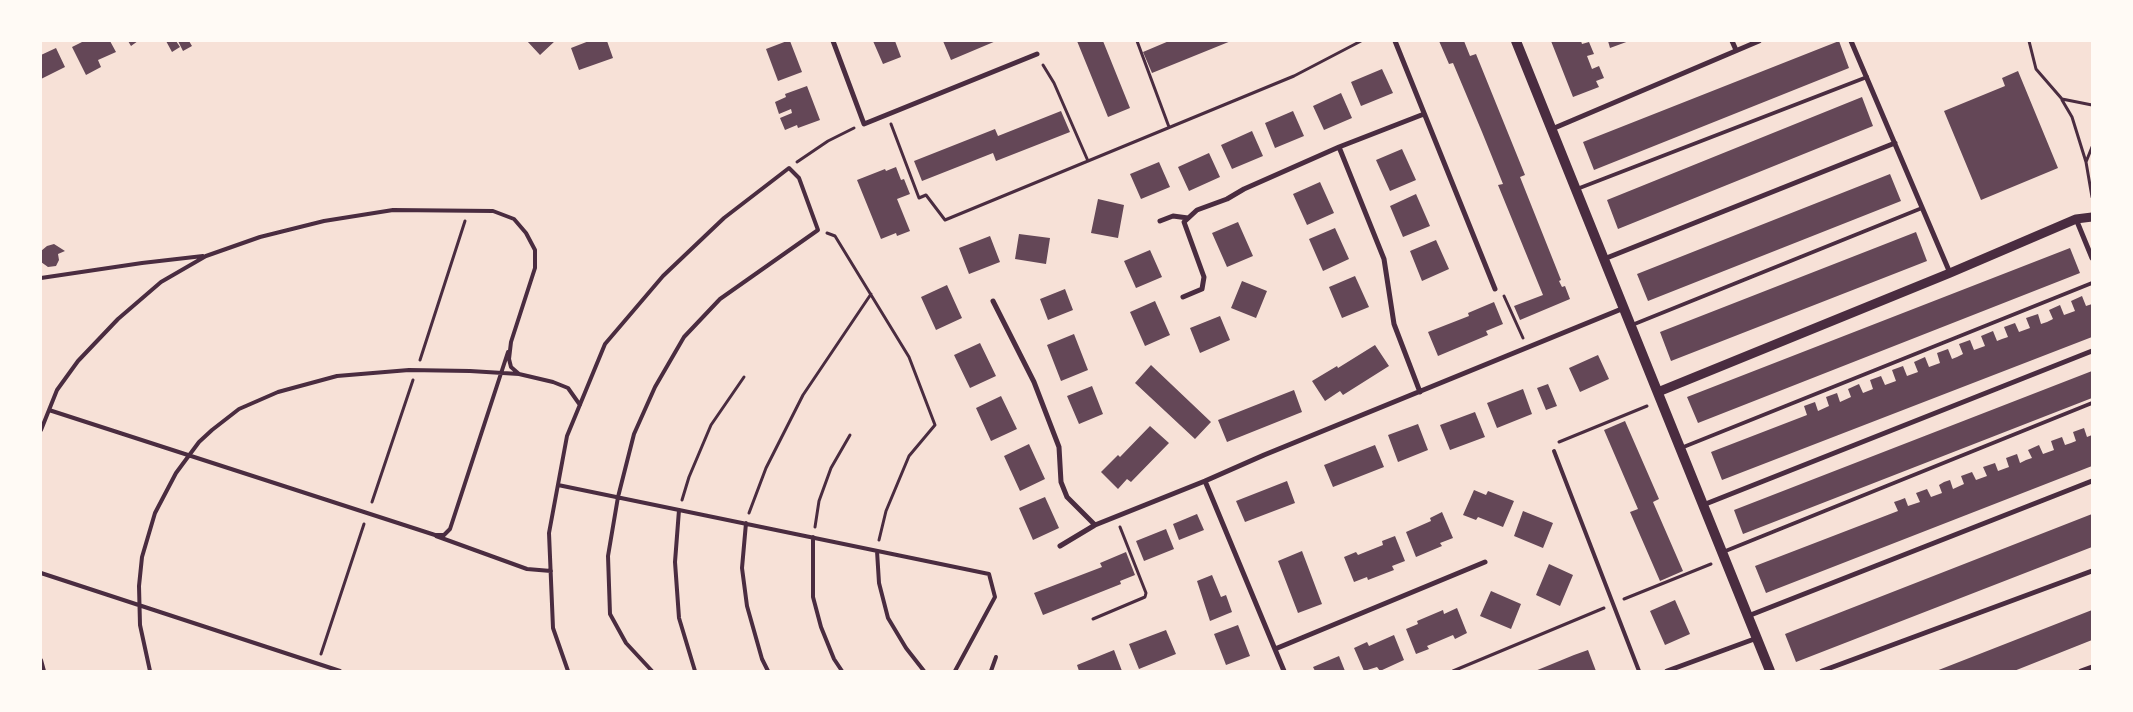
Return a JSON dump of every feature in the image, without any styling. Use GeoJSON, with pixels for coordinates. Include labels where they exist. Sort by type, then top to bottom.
{"type":"FeatureCollection","features":[{"type":"Feature","properties":{"kind":"main road"},"geometry":{"type":"LineString","coordinates":[[1516,41],[1770,671]]}},
{"type":"Feature","properties":{"kind":"street"},"geometry":{"type":"LineString","coordinates":[[833,41],[864,124],[1037,54]]}},
{"type":"Feature","properties":{"kind":"street"},"geometry":{"type":"LineString","coordinates":[[1395,41],[1495,289]]}},
{"type":"Feature","properties":{"kind":"street"},"geometry":{"type":"LineString","coordinates":[[1732,41],[1736,50]]}},
{"type":"Feature","properties":{"kind":"street"},"geometry":{"type":"LineString","coordinates":[[1551,129],[1759,41]]}},
{"type":"Feature","properties":{"kind":"street"},"geometry":{"type":"LineString","coordinates":[[1851,41],[1950,274]]}},
{"type":"Feature","properties":{"kind":"street"},"geometry":{"type":"LineString","coordinates":[[1183,298],[1202,289],[1204,277],[1184,222],[1197,210],[1227,199],[1244,188],[1339,147],[1424,114]]}},
{"type":"Feature","properties":{"kind":"street"},"geometry":{"type":"LineString","coordinates":[[1604,259],[1895,143]]}},
{"type":"Feature","properties":{"kind":"street"},"geometry":{"type":"LineString","coordinates":[[1339,147],[1384,258],[1394,324],[1420,392]]}},
{"type":"Feature","properties":{"kind":"street"},"geometry":{"type":"LineString","coordinates":[[1160,221],[1173,216],[1188,218]]}},
{"type":"Feature","properties":{"kind":"street"},"geometry":{"type":"LineString","coordinates":[[1659,396],[2076,219],[2092,217]]}},
{"type":"Feature","properties":{"kind":"street"},"geometry":{"type":"LineString","coordinates":[[2076,219],[2092,258]]}},
{"type":"Feature","properties":{"kind":"street"},"geometry":{"type":"LineString","coordinates":[[993,301],[1034,382],[1059,447],[1061,482],[1067,497],[1095,525]]}},
{"type":"Feature","properties":{"kind":"street"},"geometry":{"type":"LineString","coordinates":[[1060,546],[1095,525],[1205,482],[1264,455],[1624,308]]}},
{"type":"Feature","properties":{"kind":"street"},"geometry":{"type":"LineString","coordinates":[[1703,505],[2092,351]]}},
{"type":"Feature","properties":{"kind":"street"},"geometry":{"type":"LineString","coordinates":[[1748,616],[2092,481]]}},
{"type":"Feature","properties":{"kind":"street"},"geometry":{"type":"LineString","coordinates":[[1205,482],[1284,671]]}},
{"type":"Feature","properties":{"kind":"street"},"geometry":{"type":"LineString","coordinates":[[1275,649],[1485,562]]}},
{"type":"Feature","properties":{"kind":"street"},"geometry":{"type":"LineString","coordinates":[[1822,671],[2092,571]]}},
{"type":"Feature","properties":{"kind":"street"},"geometry":{"type":"LineString","coordinates":[[1667,671],[1757,638]]}},
{"type":"Feature","properties":{"kind":"street"},"geometry":{"type":"LineString","coordinates":[[2081,671],[2092,667]]}},
{"type":"Feature","properties":{"kind":"lane"},"geometry":{"type":"LineString","coordinates":[[1576,190],[1867,78]]}},
{"type":"Feature","properties":{"kind":"lane"},"geometry":{"type":"LineString","coordinates":[[568,671],[553,628],[549,533],[567,436],[606,344],[664,276],[724,218],[789,168],[799,178],[818,230],[720,299],[684,338],[655,387],[634,434],[618,497],[608,556],[610,614],[626,643],[652,671]]}},
{"type":"Feature","properties":{"kind":"lane"},"geometry":{"type":"LineString","coordinates":[[1631,325],[1922,208]]}},
{"type":"Feature","properties":{"kind":"lane"},"geometry":{"type":"LineString","coordinates":[[41,430],[57,390],[78,361],[118,319],[161,282],[206,256],[260,237],[324,221],[394,210],[493,211],[514,219],[526,233],[535,250],[535,268],[450,529],[444,535],[435,535]]}},
{"type":"Feature","properties":{"kind":"lane"},"geometry":{"type":"LineString","coordinates":[[41,278],[142,263],[206,256]]}},
{"type":"Feature","properties":{"kind":"lane"},"geometry":{"type":"LineString","coordinates":[[1680,448],[2092,283]]}},
{"type":"Feature","properties":{"kind":"lane"},"geometry":{"type":"LineString","coordinates":[[511,342],[509,359],[511,368],[520,374]]}},
{"type":"Feature","properties":{"kind":"lane"},"geometry":{"type":"LineString","coordinates":[[150,671],[140,625],[140,605],[142,557],[155,513],[176,473],[189,456],[212,430],[239,409],[278,392],[337,376],[416,370],[520,374],[568,388],[580,405]]}},
{"type":"Feature","properties":{"kind":"lane"},"geometry":{"type":"LineString","coordinates":[[1723,555],[2092,403]]}},
{"type":"Feature","properties":{"kind":"lane"},"geometry":{"type":"LineString","coordinates":[[49,410],[435,535],[527,569],[551,571]]}},
{"type":"Feature","properties":{"kind":"lane"},"geometry":{"type":"LineString","coordinates":[[1554,451],[1639,671]]}},
{"type":"Feature","properties":{"kind":"lane"},"geometry":{"type":"LineString","coordinates":[[558,485],[989,574],[995,597],[955,671]]}},
{"type":"Feature","properties":{"kind":"lane"},"geometry":{"type":"LineString","coordinates":[[679,510],[675,562],[679,618],[695,671]]}},
{"type":"Feature","properties":{"kind":"lane"},"geometry":{"type":"LineString","coordinates":[[746,523],[742,568],[747,606],[762,659],[768,671]]}},
{"type":"Feature","properties":{"kind":"lane"},"geometry":{"type":"LineString","coordinates":[[813,537],[812,597],[821,628],[834,659],[842,671]]}},
{"type":"Feature","properties":{"kind":"lane"},"geometry":{"type":"LineString","coordinates":[[877,551],[879,583],[888,618],[906,648],[924,671]]}},
{"type":"Feature","properties":{"kind":"lane"},"geometry":{"type":"LineString","coordinates":[[41,573],[340,671]]}},
{"type":"Feature","properties":{"kind":"lane"},"geometry":{"type":"LineString","coordinates":[[991,671],[996,657]]}},
{"type":"Feature","properties":{"kind":"lane"},"geometry":{"type":"LineString","coordinates":[[41,660],[44,671]]}},
{"type":"Feature","properties":{"kind":"path"},"geometry":{"type":"LineString","coordinates":[[1137,41],[1169,127]]}},
{"type":"Feature","properties":{"kind":"path"},"geometry":{"type":"LineString","coordinates":[[887,114],[919,198],[926,195],[945,220],[1294,76],[1361,41]]}},
{"type":"Feature","properties":{"kind":"path"},"geometry":{"type":"LineString","coordinates":[[2029,41],[2036,69],[2062,99],[2072,117],[2086,162],[2092,197]]}},
{"type":"Feature","properties":{"kind":"path"},"geometry":{"type":"LineString","coordinates":[[1037,54],[1054,83],[1088,161]]}},
{"type":"Feature","properties":{"kind":"path"},"geometry":{"type":"LineString","coordinates":[[2062,99],[2092,105]]}},
{"type":"Feature","properties":{"kind":"path"},"geometry":{"type":"LineString","coordinates":[[789,168],[828,142],[864,124]]}},
{"type":"Feature","properties":{"kind":"path"},"geometry":{"type":"LineString","coordinates":[[2086,162],[2092,147]]}},
{"type":"Feature","properties":{"kind":"path"},"geometry":{"type":"LineString","coordinates":[[317,664],[468,210]]}},
{"type":"Feature","properties":{"kind":"path"},"geometry":{"type":"LineString","coordinates":[[818,230],[835,236],[909,357],[935,425],[910,456],[886,511],[877,551]]}},
{"type":"Feature","properties":{"kind":"path"},"geometry":{"type":"LineString","coordinates":[[1495,289],[1504,296],[1527,348]]}},
{"type":"Feature","properties":{"kind":"path"},"geometry":{"type":"LineString","coordinates":[[746,523],[766,468],[803,395],[871,294]]}},
{"type":"Feature","properties":{"kind":"path"},"geometry":{"type":"LineString","coordinates":[[679,510],[689,476],[711,425],[744,376]]}},
{"type":"Feature","properties":{"kind":"path"},"geometry":{"type":"LineString","coordinates":[[1554,451],[1560,440],[1659,396]]}},
{"type":"Feature","properties":{"kind":"path"},"geometry":{"type":"LineString","coordinates":[[813,537],[819,501],[831,468],[850,436]]}},
{"type":"Feature","properties":{"kind":"path"},"geometry":{"type":"LineString","coordinates":[[1093,619],[1145,597],[1146,594],[1116,517]]}},
{"type":"Feature","properties":{"kind":"path"},"geometry":{"type":"LineString","coordinates":[[1452,671],[1613,604],[1723,555]]}},
{"type":"Feature","properties":{"kind":"building"},"geometry":{"type":"Polygon","coordinates":[[[84,41],[110,41],[116,52],[98,60],[101,67],[86,75],[72,47],[84,41]]]}},
{"type":"Feature","properties":{"kind":"building"},"geometry":{"type":"Polygon","coordinates":[[[128,41],[138,41],[131,46],[128,41]]]}},
{"type":"Feature","properties":{"kind":"building"},"geometry":{"type":"Polygon","coordinates":[[[166,41],[176,41],[180,47],[172,52],[166,41]]]}},
{"type":"Feature","properties":{"kind":"building"},"geometry":{"type":"Polygon","coordinates":[[[178,41],[189,41],[192,46],[183,51],[178,41]]]}},
{"type":"Feature","properties":{"kind":"building"},"geometry":{"type":"Polygon","coordinates":[[[527,41],[555,41],[540,55],[527,41]]]}},
{"type":"Feature","properties":{"kind":"building"},"geometry":{"type":"Polygon","coordinates":[[[589,41],[607,41],[613,58],[579,70],[571,48],[589,41]]]}},
{"type":"Feature","properties":{"kind":"building"},"geometry":{"type":"Polygon","coordinates":[[[790,41],[802,72],[778,81],[766,49],[790,41]]]}},
{"type":"Feature","properties":{"kind":"building"},"geometry":{"type":"Polygon","coordinates":[[[873,41],[895,41],[901,57],[883,64],[873,41]]]}},
{"type":"Feature","properties":{"kind":"building"},"geometry":{"type":"Polygon","coordinates":[[[943,41],[996,41],[951,60],[943,41]]]}},
{"type":"Feature","properties":{"kind":"building"},"geometry":{"type":"Polygon","coordinates":[[[1077,41],[1103,41],[1130,108],[1108,117],[1077,41]]]}},
{"type":"Feature","properties":{"kind":"building"},"geometry":{"type":"Polygon","coordinates":[[[1169,41],[1231,41],[1152,73],[1143,52],[1169,41]]]}},
{"type":"Feature","properties":{"kind":"building"},"geometry":{"type":"Polygon","coordinates":[[[1439,41],[1464,41],[1470,56],[1476,54],[1525,175],[1520,177],[1561,280],[1559,281],[1562,287],[1565,286],[1570,299],[1520,320],[1514,306],[1543,295],[1498,185],[1503,184],[1482,132],[1453,63],[1449,64],[1439,41]]]}},
{"type":"Feature","properties":{"kind":"building"},"geometry":{"type":"Polygon","coordinates":[[[1551,41],[1581,41],[1582,44],[1589,42],[1594,54],[1587,56],[1592,69],[1599,66],[1604,78],[1596,81],[1599,87],[1573,97],[1551,41]]]}},
{"type":"Feature","properties":{"kind":"building"},"geometry":{"type":"Polygon","coordinates":[[[1608,41],[1629,41],[1610,48],[1608,41]]]}},
{"type":"Feature","properties":{"kind":"building"},"geometry":{"type":"Polygon","coordinates":[[[1839,41],[1849,68],[1594,170],[1583,142],[1839,41]]]}},
{"type":"Feature","properties":{"kind":"building"},"geometry":{"type":"Polygon","coordinates":[[[56,48],[65,67],[41,79],[41,55],[56,48]]]}},
{"type":"Feature","properties":{"kind":"building"},"geometry":{"type":"Polygon","coordinates":[[[1382,69],[1393,93],[1361,106],[1351,82],[1382,69]]]}},
{"type":"Feature","properties":{"kind":"building"},"geometry":{"type":"Polygon","coordinates":[[[2018,71],[2058,168],[1981,200],[1944,111],[2005,86],[2002,78],[2018,71]]]}},
{"type":"Feature","properties":{"kind":"building"},"geometry":{"type":"Polygon","coordinates":[[[807,86],[820,120],[798,128],[797,125],[785,130],[780,118],[792,113],[791,109],[779,114],[775,102],[786,97],[785,94],[807,86]]]}},
{"type":"Feature","properties":{"kind":"building"},"geometry":{"type":"Polygon","coordinates":[[[1341,93],[1352,118],[1324,130],[1313,106],[1341,93]]]}},
{"type":"Feature","properties":{"kind":"building"},"geometry":{"type":"Polygon","coordinates":[[[1862,97],[1873,126],[1618,229],[1607,200],[1862,97]]]}},
{"type":"Feature","properties":{"kind":"building"},"geometry":{"type":"Polygon","coordinates":[[[1061,111],[1070,132],[996,161],[993,153],[922,181],[914,161],[995,129],[998,136],[1061,111]]]}},
{"type":"Feature","properties":{"kind":"building"},"geometry":{"type":"Polygon","coordinates":[[[1293,111],[1304,136],[1275,148],[1265,123],[1293,111]]]}},
{"type":"Feature","properties":{"kind":"building"},"geometry":{"type":"Polygon","coordinates":[[[1252,131],[1263,156],[1232,169],[1221,145],[1252,131]]]}},
{"type":"Feature","properties":{"kind":"building"},"geometry":{"type":"Polygon","coordinates":[[[1402,149],[1416,180],[1390,191],[1376,160],[1402,149]]]}},
{"type":"Feature","properties":{"kind":"building"},"geometry":{"type":"Polygon","coordinates":[[[1209,153],[1220,177],[1189,191],[1178,167],[1209,153]]]}},
{"type":"Feature","properties":{"kind":"building"},"geometry":{"type":"Polygon","coordinates":[[[1159,162],[1170,187],[1141,199],[1130,174],[1159,162]]]}},
{"type":"Feature","properties":{"kind":"building"},"geometry":{"type":"Polygon","coordinates":[[[896,167],[901,180],[904,179],[910,194],[897,199],[910,231],[897,236],[896,233],[881,239],[857,180],[885,169],[886,171],[896,167]]]}},
{"type":"Feature","properties":{"kind":"building"},"geometry":{"type":"Polygon","coordinates":[[[1890,174],[1901,201],[1648,301],[1637,274],[1890,174]]]}},
{"type":"Feature","properties":{"kind":"building"},"geometry":{"type":"Polygon","coordinates":[[[1320,182],[1334,213],[1307,225],[1293,194],[1320,182]]]}},
{"type":"Feature","properties":{"kind":"building"},"geometry":{"type":"Polygon","coordinates":[[[1416,194],[1430,226],[1403,237],[1390,206],[1416,194]]]}},
{"type":"Feature","properties":{"kind":"building"},"geometry":{"type":"Polygon","coordinates":[[[1098,199],[1124,205],[1118,238],[1091,233],[1098,199]]]}},
{"type":"Feature","properties":{"kind":"building"},"geometry":{"type":"Polygon","coordinates":[[[1238,222],[1253,256],[1227,267],[1212,233],[1238,222]]]}},
{"type":"Feature","properties":{"kind":"building"},"geometry":{"type":"Polygon","coordinates":[[[1335,228],[1349,259],[1323,271],[1309,239],[1335,228]]]}},
{"type":"Feature","properties":{"kind":"building"},"geometry":{"type":"Polygon","coordinates":[[[1916,232],[1927,261],[1671,361],[1660,332],[1916,232]]]}},
{"type":"Feature","properties":{"kind":"building"},"geometry":{"type":"Polygon","coordinates":[[[1019,234],[1050,238],[1046,264],[1015,259],[1019,234]]]}},
{"type":"Feature","properties":{"kind":"building"},"geometry":{"type":"Polygon","coordinates":[[[990,236],[1000,262],[969,274],[959,248],[990,236]]]}},
{"type":"Feature","properties":{"kind":"building"},"geometry":{"type":"Polygon","coordinates":[[[1436,240],[1449,269],[1422,281],[1410,251],[1436,240]]]}},
{"type":"Feature","properties":{"kind":"building"},"geometry":{"type":"Polygon","coordinates":[[[54,244],[65,251],[58,254],[59,260],[56,266],[48,267],[41,262],[41,251],[47,246],[54,244]]]}},
{"type":"Feature","properties":{"kind":"building"},"geometry":{"type":"Polygon","coordinates":[[[2070,248],[2080,273],[1698,423],[1687,397],[2070,248]]]}},
{"type":"Feature","properties":{"kind":"building"},"geometry":{"type":"Polygon","coordinates":[[[1150,250],[1162,277],[1136,288],[1124,261],[1150,250]]]}},
{"type":"Feature","properties":{"kind":"building"},"geometry":{"type":"Polygon","coordinates":[[[1355,276],[1369,307],[1342,318],[1329,287],[1355,276]]]}},
{"type":"Feature","properties":{"kind":"building"},"geometry":{"type":"Polygon","coordinates":[[[1242,281],[1267,291],[1256,318],[1231,308],[1242,281]]]}},
{"type":"Feature","properties":{"kind":"building"},"geometry":{"type":"Polygon","coordinates":[[[947,285],[962,318],[936,330],[921,297],[947,285]]]}},
{"type":"Feature","properties":{"kind":"building"},"geometry":{"type":"Polygon","coordinates":[[[1065,289],[1073,310],[1048,320],[1040,299],[1065,289]]]}},
{"type":"Feature","properties":{"kind":"building"},"geometry":{"type":"Polygon","coordinates":[[[2082,296],[2086,306],[2092,304],[2092,337],[1722,480],[1711,452],[1807,415],[1804,406],[1815,402],[1818,411],[1829,406],[1826,397],[1837,393],[1840,402],[1851,397],[1848,389],[1859,384],[1863,393],[1873,389],[1870,380],[1881,376],[1885,385],[1896,381],[1892,370],[1903,366],[1907,376],[1918,372],[1914,362],[1925,357],[1929,367],[1940,363],[1937,353],[1948,349],[1952,359],[1963,354],[1959,344],[1970,340],[1974,350],[1985,346],[1981,336],[1993,331],[1997,341],[2008,337],[2004,327],[2015,323],[2019,332],[2030,328],[2026,318],[2038,314],[2041,324],[2047,322],[2053,319],[2049,310],[2060,305],[2064,315],[2075,311],[2071,301],[2082,296]]]}},
{"type":"Feature","properties":{"kind":"building"},"geometry":{"type":"Polygon","coordinates":[[[1155,301],[1170,335],[1145,346],[1130,312],[1155,301]]]}},
{"type":"Feature","properties":{"kind":"building"},"geometry":{"type":"Polygon","coordinates":[[[1494,302],[1503,324],[1486,331],[1488,335],[1438,356],[1428,332],[1469,316],[1468,313],[1494,302]]]}},
{"type":"Feature","properties":{"kind":"building"},"geometry":{"type":"Polygon","coordinates":[[[1220,316],[1230,340],[1200,353],[1190,328],[1220,316]]]}},
{"type":"Feature","properties":{"kind":"building"},"geometry":{"type":"Polygon","coordinates":[[[1074,334],[1088,370],[1061,381],[1047,345],[1074,334]]]}},
{"type":"Feature","properties":{"kind":"building"},"geometry":{"type":"Polygon","coordinates":[[[980,343],[996,376],[970,388],[954,355],[980,343]]]}},
{"type":"Feature","properties":{"kind":"building"},"geometry":{"type":"Polygon","coordinates":[[[1375,345],[1389,366],[1343,395],[1340,391],[1325,401],[1312,381],[1337,366],[1338,368],[1375,345]]]}},
{"type":"Feature","properties":{"kind":"building"},"geometry":{"type":"Polygon","coordinates":[[[1598,355],[1609,379],[1580,392],[1569,368],[1598,355]]]}},
{"type":"Feature","properties":{"kind":"building"},"geometry":{"type":"Polygon","coordinates":[[[1151,365],[1211,422],[1195,439],[1135,383],[1151,365]]]}},
{"type":"Feature","properties":{"kind":"building"},"geometry":{"type":"Polygon","coordinates":[[[2092,371],[2092,398],[1743,534],[1734,510],[2092,371]]]}},
{"type":"Feature","properties":{"kind":"building"},"geometry":{"type":"Polygon","coordinates":[[[1548,384],[1557,406],[1546,410],[1537,388],[1548,384]]]}},
{"type":"Feature","properties":{"kind":"building"},"geometry":{"type":"Polygon","coordinates":[[[1092,386],[1103,414],[1079,424],[1067,396],[1092,386]]]}},
{"type":"Feature","properties":{"kind":"building"},"geometry":{"type":"Polygon","coordinates":[[[1523,389],[1532,414],[1497,428],[1487,403],[1523,389]]]}},
{"type":"Feature","properties":{"kind":"building"},"geometry":{"type":"Polygon","coordinates":[[[1294,390],[1302,412],[1227,442],[1218,420],[1294,390]]]}},
{"type":"Feature","properties":{"kind":"building"},"geometry":{"type":"Polygon","coordinates":[[[1001,396],[1017,429],[991,441],[976,408],[1001,396]]]}},
{"type":"Feature","properties":{"kind":"building"},"geometry":{"type":"Polygon","coordinates":[[[1475,412],[1485,437],[1450,450],[1440,425],[1475,412]]]}},
{"type":"Feature","properties":{"kind":"building"},"geometry":{"type":"Polygon","coordinates":[[[1625,421],[1659,499],[1653,502],[1683,571],[1660,581],[1630,512],[1638,509],[1604,430],[1625,421]]]}},
{"type":"Feature","properties":{"kind":"building"},"geometry":{"type":"Polygon","coordinates":[[[1418,424],[1428,450],[1398,462],[1388,435],[1418,424]]]}},
{"type":"Feature","properties":{"kind":"building"},"geometry":{"type":"Polygon","coordinates":[[[1150,426],[1169,443],[1131,482],[1127,479],[1118,489],[1101,472],[1118,455],[1120,457],[1150,426]]]}},
{"type":"Feature","properties":{"kind":"building"},"geometry":{"type":"Polygon","coordinates":[[[2084,428],[2087,437],[2092,435],[2092,466],[1766,593],[1755,566],[1898,511],[1894,502],[1905,498],[1908,506],[1920,502],[1916,493],[1927,489],[1931,497],[1942,493],[1939,485],[1944,482],[1950,480],[1953,489],[1964,484],[1961,476],[1972,472],[1976,480],[1987,476],[1983,467],[1995,463],[1998,471],[2009,467],[2006,458],[2017,454],[2020,463],[2032,458],[2028,450],[2039,445],[2043,454],[2054,450],[2051,441],[2062,437],[2065,445],[2076,441],[2073,432],[2084,428]]]}},
{"type":"Feature","properties":{"kind":"building"},"geometry":{"type":"Polygon","coordinates":[[[1029,444],[1045,479],[1020,491],[1004,456],[1029,444]]]}},
{"type":"Feature","properties":{"kind":"building"},"geometry":{"type":"Polygon","coordinates":[[[1375,445],[1384,467],[1333,487],[1324,465],[1375,445]]]}},
{"type":"Feature","properties":{"kind":"building"},"geometry":{"type":"Polygon","coordinates":[[[1287,481],[1295,503],[1245,522],[1236,501],[1287,481]]]}},
{"type":"Feature","properties":{"kind":"building"},"geometry":{"type":"Polygon","coordinates":[[[1474,490],[1486,495],[1488,491],[1514,501],[1503,527],[1478,517],[1476,520],[1463,515],[1474,490]]]}},
{"type":"Feature","properties":{"kind":"building"},"geometry":{"type":"Polygon","coordinates":[[[1045,497],[1059,528],[1033,540],[1019,508],[1045,497]]]}},
{"type":"Feature","properties":{"kind":"building"},"geometry":{"type":"Polygon","coordinates":[[[1523,511],[1553,523],[1543,548],[1514,536],[1523,511]]]}},
{"type":"Feature","properties":{"kind":"building"},"geometry":{"type":"Polygon","coordinates":[[[1442,512],[1453,538],[1440,543],[1442,546],[1416,557],[1406,532],[1431,521],[1430,518],[1442,512]]]}},
{"type":"Feature","properties":{"kind":"building"},"geometry":{"type":"Polygon","coordinates":[[[1197,514],[1204,530],[1179,540],[1173,524],[1197,514]]]}},
{"type":"Feature","properties":{"kind":"building"},"geometry":{"type":"Polygon","coordinates":[[[2092,514],[2092,547],[1796,662],[1785,634],[2092,514]]]}},
{"type":"Feature","properties":{"kind":"building"},"geometry":{"type":"Polygon","coordinates":[[[1166,529],[1174,549],[1144,561],[1136,541],[1166,529]]]}},
{"type":"Feature","properties":{"kind":"building"},"geometry":{"type":"Polygon","coordinates":[[[1395,536],[1405,561],[1392,566],[1394,570],[1368,580],[1367,577],[1354,582],[1344,557],[1356,552],[1358,555],[1383,545],[1382,541],[1395,536]]]}},
{"type":"Feature","properties":{"kind":"building"},"geometry":{"type":"Polygon","coordinates":[[[1302,551],[1322,604],[1298,613],[1278,561],[1302,551]]]}},
{"type":"Feature","properties":{"kind":"building"},"geometry":{"type":"Polygon","coordinates":[[[1126,552],[1135,575],[1120,581],[1121,584],[1043,615],[1034,593],[1102,567],[1100,563],[1126,552]]]}},
{"type":"Feature","properties":{"kind":"building"},"geometry":{"type":"Polygon","coordinates":[[[1549,564],[1573,575],[1560,606],[1536,595],[1549,564]]]}},
{"type":"Feature","properties":{"kind":"building"},"geometry":{"type":"Polygon","coordinates":[[[1212,575],[1221,597],[1226,595],[1232,612],[1210,621],[1197,581],[1212,575]]]}},
{"type":"Feature","properties":{"kind":"building"},"geometry":{"type":"Polygon","coordinates":[[[1491,591],[1521,604],[1511,629],[1480,616],[1491,591]]]}},
{"type":"Feature","properties":{"kind":"building"},"geometry":{"type":"Polygon","coordinates":[[[1675,600],[1690,634],[1665,645],[1650,611],[1675,600]]]}},
{"type":"Feature","properties":{"kind":"building"},"geometry":{"type":"Polygon","coordinates":[[[1457,608],[1467,633],[1455,639],[1453,635],[1427,646],[1429,649],[1416,654],[1406,629],[1418,624],[1417,621],[1443,610],[1444,614],[1457,608]]]}},
{"type":"Feature","properties":{"kind":"building"},"geometry":{"type":"Polygon","coordinates":[[[2092,610],[2092,640],[2014,671],[1936,671],[2092,610]]]}},
{"type":"Feature","properties":{"kind":"building"},"geometry":{"type":"Polygon","coordinates":[[[1238,625],[1250,656],[1226,665],[1214,634],[1238,625]]]}},
{"type":"Feature","properties":{"kind":"building"},"geometry":{"type":"Polygon","coordinates":[[[1166,630],[1176,654],[1139,669],[1129,644],[1166,630]]]}},
{"type":"Feature","properties":{"kind":"building"},"geometry":{"type":"Polygon","coordinates":[[[1394,635],[1404,660],[1380,671],[1377,667],[1364,671],[1354,648],[1367,642],[1369,646],[1394,635]]]}},
{"type":"Feature","properties":{"kind":"building"},"geometry":{"type":"Polygon","coordinates":[[[1114,650],[1122,671],[1079,671],[1077,665],[1114,650]]]}},
{"type":"Feature","properties":{"kind":"building"},"geometry":{"type":"Polygon","coordinates":[[[1588,650],[1596,671],[1535,671],[1574,655],[1588,650]]]}},
{"type":"Feature","properties":{"kind":"building"},"geometry":{"type":"Polygon","coordinates":[[[1339,656],[1345,671],[1315,671],[1313,667],[1339,656]]]}}]}
